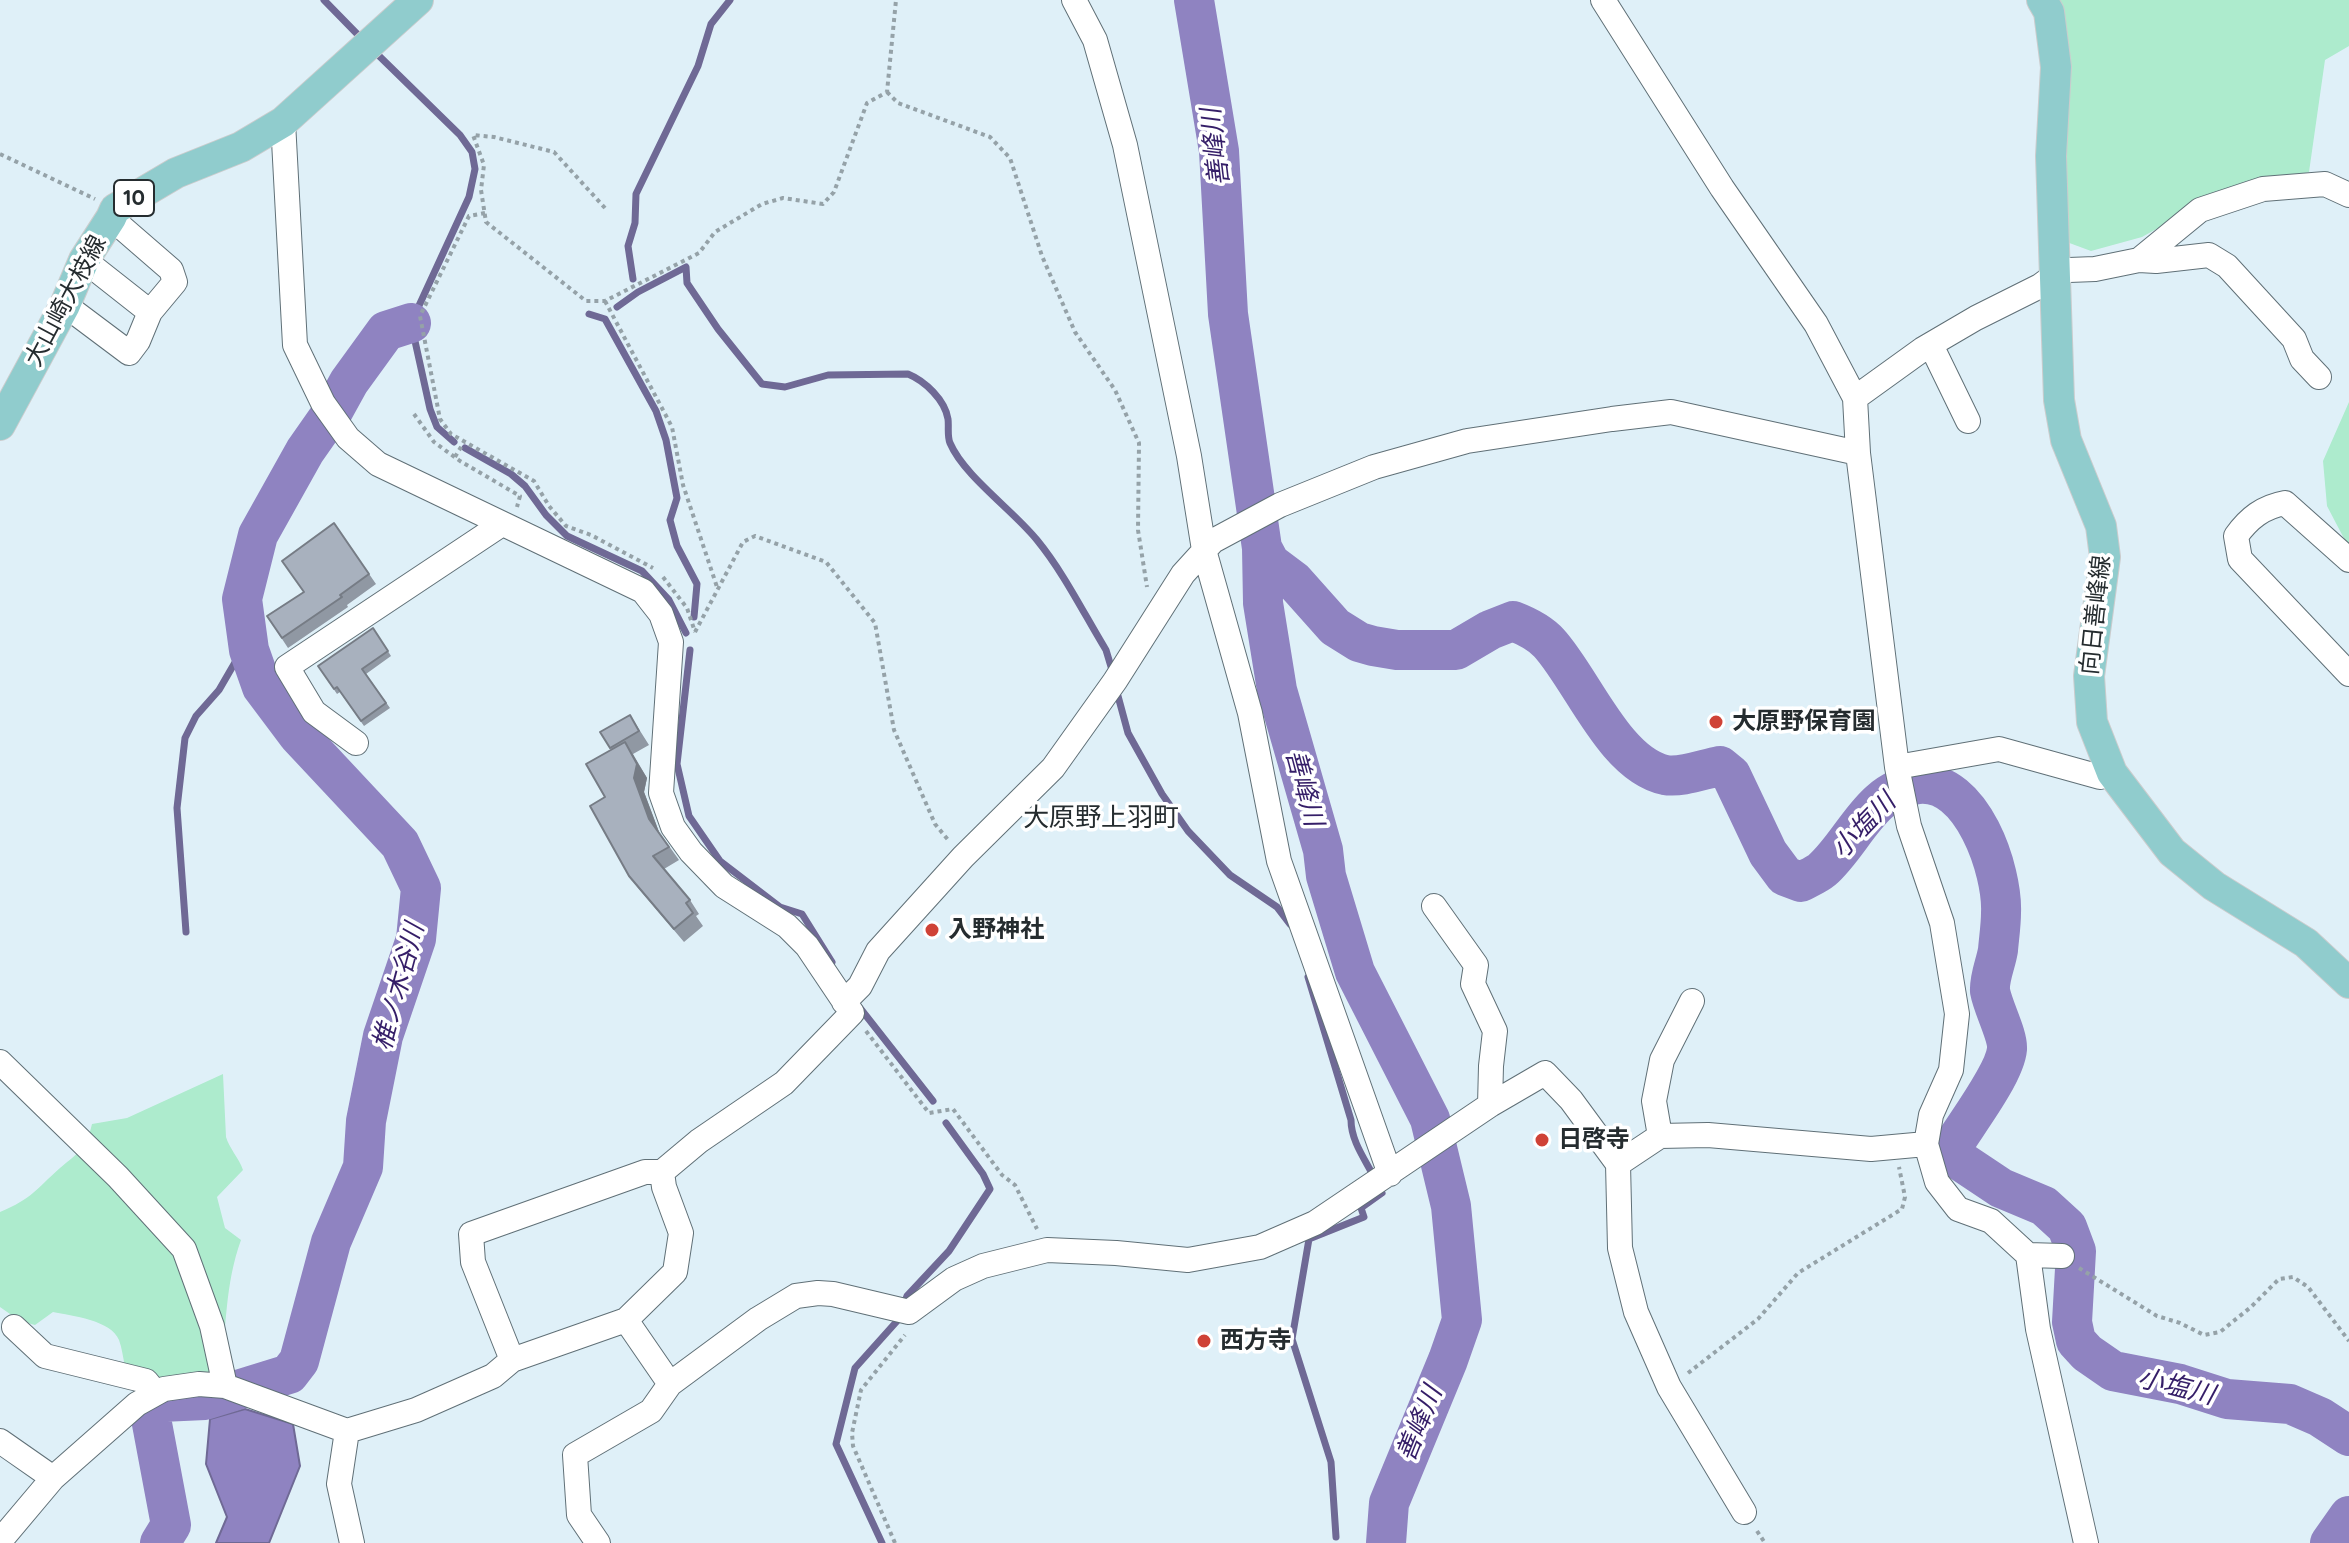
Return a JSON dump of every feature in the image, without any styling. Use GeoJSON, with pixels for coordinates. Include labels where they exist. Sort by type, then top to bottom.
{"type":"FeatureCollection","features":[{"type":"Feature","properties":{"kind":"main road","name":"大山崎大枝線"},"geometry":{"type":"LineString","coordinates":[[0,425],[65,305],[84,260],[113,214],[176,173],[241,147],[283,122],[418,0]]}},
{"type":"Feature","properties":{"kind":"main road","name":"向日善峰線"},"geometry":{"type":"LineString","coordinates":[[2042,0],[2049,12],[2056,67],[2051,156],[2059,400],[2066,440],[2101,526],[2105,557],[2089,676],[2092,722],[2112,773],[2172,852],[2214,886],[2306,943],[2349,983]]}},
{"type":"Feature","properties":{"kind":"street"},"geometry":{"type":"LineString","coordinates":[[1074,0],[1095,40],[1125,145],[1209,546],[1250,713],[1279,861],[1396,1170]]}},
{"type":"Feature","properties":{"kind":"street"},"geometry":{"type":"LineString","coordinates":[[1603,0],[1722,188],[1816,324],[1855,398],[1858,453],[1900,780],[1909,826],[1942,923],[1957,1014],[1951,1070],[1931,1115],[1926,1144],[1937,1182],[1958,1209],[1991,1221],[2028,1255],[2038,1329],[2086,1543]]}},
{"type":"Feature","properties":{"kind":"street"},"geometry":{"type":"LineString","coordinates":[[283,122],[295,345],[323,403],[348,438],[378,464],[643,591],[661,614],[671,642],[661,793],[673,827],[691,852],[724,886],[787,926],[807,946],[848,1008]]}},
{"type":"Feature","properties":{"kind":"street"},"geometry":{"type":"LineString","coordinates":[[2139,260],[2200,210],[2263,189],[2325,184],[2349,195]]}},
{"type":"Feature","properties":{"kind":"street"},"geometry":{"type":"LineString","coordinates":[[65,305],[129,353],[138,341],[150,312],[175,282],[171,270],[113,214]]}},
{"type":"Feature","properties":{"kind":"street"},"geometry":{"type":"LineString","coordinates":[[1855,398],[1931,345],[2055,275],[2069,270],[2095,269],[2139,260],[2209,255],[2227,266],[2294,339],[2302,359],[2319,377]]}},
{"type":"Feature","properties":{"kind":"street"},"geometry":{"type":"LineString","coordinates":[[84,260],[150,312]]}},
{"type":"Feature","properties":{"kind":"street"},"geometry":{"type":"LineString","coordinates":[[1931,345],[1968,421]]}},
{"type":"Feature","properties":{"kind":"street"},"geometry":{"type":"LineString","coordinates":[[512,1360],[473,1262],[471,1234],[645,1172],[662,1172],[699,1141],[784,1083],[848,1008],[878,951],[963,857],[1053,768],[1183,574],[1209,546],[1280,505],[1374,467],[1467,441],[1671,412],[1858,453]]}},
{"type":"Feature","properties":{"kind":"street"},"geometry":{"type":"LineString","coordinates":[[2349,560],[2285,503],[2267,506],[2236,536],[2240,559],[2349,674]]}},
{"type":"Feature","properties":{"kind":"street"},"geometry":{"type":"LineString","coordinates":[[356,743],[314,712],[287,667],[502,524]]}},
{"type":"Feature","properties":{"kind":"street"},"geometry":{"type":"LineString","coordinates":[[1900,780],[1999,749],[2100,777],[2112,773]]}},
{"type":"Feature","properties":{"kind":"street"},"geometry":{"type":"LineString","coordinates":[[1434,906],[1476,965],[1473,984],[1495,1031],[1490,1105]]}},
{"type":"Feature","properties":{"kind":"street"},"geometry":{"type":"LineString","coordinates":[[1660,1136],[1654,1101],[1662,1060],[1692,1001]]}},
{"type":"Feature","properties":{"kind":"street"},"geometry":{"type":"LineString","coordinates":[[0,1062],[118,1177],[184,1249],[235,1390]]}},
{"type":"Feature","properties":{"kind":"street"},"geometry":{"type":"LineString","coordinates":[[598,1543],[579,1515],[575,1455],[651,1411],[670,1384],[758,1319],[796,1296],[833,1294],[905,1310],[954,1279],[983,1266],[1047,1250],[1188,1260],[1260,1247],[1315,1223],[1447,1133],[1545,1073],[1571,1100],[1618,1164],[1620,1248],[1636,1312],[1669,1387],[1744,1512]]}},
{"type":"Feature","properties":{"kind":"street"},"geometry":{"type":"LineString","coordinates":[[1618,1164],[1660,1136],[1708,1135],[1871,1149],[1926,1144]]}},
{"type":"Feature","properties":{"kind":"street"},"geometry":{"type":"LineString","coordinates":[[0,1541],[53,1478],[137,1404],[164,1389],[199,1384],[235,1390],[347,1431],[416,1410],[493,1376],[512,1360],[626,1320],[675,1272],[681,1233],[664,1187],[662,1172]]}},
{"type":"Feature","properties":{"kind":"street"},"geometry":{"type":"LineString","coordinates":[[2028,1255],[2062,1256]]}},
{"type":"Feature","properties":{"kind":"street"},"geometry":{"type":"LineString","coordinates":[[626,1320],[670,1384]]}},
{"type":"Feature","properties":{"kind":"street"},"geometry":{"type":"LineString","coordinates":[[14,1327],[45,1356],[146,1381],[156,1393]]}},
{"type":"Feature","properties":{"kind":"street"},"geometry":{"type":"LineString","coordinates":[[347,1431],[339,1484],[352,1543]]}},
{"type":"Feature","properties":{"kind":"street"},"geometry":{"type":"LineString","coordinates":[[0,1441],[53,1478]]}},
{"type":"Feature","properties":{"kind":"path"},"geometry":{"type":"LineString","coordinates":[[887,92],[896,0]]}},
{"type":"Feature","properties":{"kind":"path"},"geometry":{"type":"LineString","coordinates":[[605,208],[554,152],[473,135],[484,165],[481,190],[486,222],[586,301],[605,301],[699,253],[715,232],[762,204],[783,198],[823,204],[834,192],[867,103],[887,92]]}},
{"type":"Feature","properties":{"kind":"path"},"geometry":{"type":"LineString","coordinates":[[887,92],[898,103],[990,137],[1010,158],[1042,256],[1075,332],[1115,390],[1139,443],[1138,530],[1153,621]]}},
{"type":"Feature","properties":{"kind":"path"},"geometry":{"type":"LineString","coordinates":[[0,154],[113,214]]}},
{"type":"Feature","properties":{"kind":"path"},"geometry":{"type":"LineString","coordinates":[[485,213],[469,216],[420,316],[440,419],[451,434],[534,481],[566,526],[591,535],[653,568],[671,584],[687,608],[695,632]]}},
{"type":"Feature","properties":{"kind":"path"},"geometry":{"type":"LineString","coordinates":[[605,301],[672,427],[683,485],[717,587]]}},
{"type":"Feature","properties":{"kind":"path"},"geometry":{"type":"LineString","coordinates":[[414,414],[434,442],[520,496],[517,508],[502,524]]}},
{"type":"Feature","properties":{"kind":"path"},"geometry":{"type":"LineString","coordinates":[[455,457],[464,442]]}},
{"type":"Feature","properties":{"kind":"path"},"geometry":{"type":"LineString","coordinates":[[671,649],[695,632],[743,542],[755,536],[826,562],[875,623],[894,730],[935,824],[963,857]]}},
{"type":"Feature","properties":{"kind":"path"},"geometry":{"type":"LineString","coordinates":[[848,1008],[929,1113],[953,1109],[1002,1175],[1015,1185],[1047,1250]]}},
{"type":"Feature","properties":{"kind":"path"},"geometry":{"type":"LineString","coordinates":[[1669,1387],[1758,1319],[1798,1273],[1902,1209],[1905,1197],[1896,1148]]}},
{"type":"Feature","properties":{"kind":"path"},"geometry":{"type":"LineString","coordinates":[[2085,1272],[2157,1316],[2204,1335],[2220,1332],[2279,1279],[2293,1277],[2308,1287],[2349,1341]]}},
{"type":"Feature","properties":{"kind":"path"},"geometry":{"type":"LineString","coordinates":[[895,1543],[853,1446],[852,1433],[861,1390],[905,1336],[905,1310]]}},
{"type":"Feature","properties":{"kind":"green space"},"geometry":{"type":"Polygon","coordinates":[[[2051,0],[2349,0],[2349,46],[2325,60],[2309,172],[2214,197],[2142,237],[2091,251],[2064,241],[2051,0]]]}},
{"type":"Feature","properties":{"kind":"green space"},"geometry":{"type":"Polygon","coordinates":[[[2349,402],[2349,548],[2327,506],[2323,461],[2349,402]]]}},
{"type":"Feature","properties":{"kind":"green space"},"geometry":{"type":"Polygon","coordinates":[[[223,1074],[226,1137],[243,1170],[217,1197],[225,1228],[241,1240],[229,1290],[221,1377],[164,1379],[125,1366],[115,1333],[100,1323],[53,1312],[35,1325],[20,1321],[0,1307],[0,1212],[27,1198],[77,1154],[92,1124],[127,1118],[223,1074]]]}},
{"type":"Feature","properties":{"kind":"shaded area"},"geometry":{"type":"Polygon","coordinates":[[[245,1409],[293,1424],[300,1466],[269,1543],[216,1543],[227,1517],[206,1464],[210,1419],[245,1409]]]}},
{"type":"Feature","properties":{"kind":"building"},"geometry":{"type":"Polygon","coordinates":[[[334,523],[369,574],[340,595],[342,597],[282,638],[267,616],[304,592],[282,561],[334,523]]]}},
{"type":"Feature","properties":{"kind":"building"},"geometry":{"type":"Polygon","coordinates":[[[373,628],[388,651],[362,669],[386,703],[361,721],[318,666],[373,628]]]}},
{"type":"Feature","properties":{"kind":"building"},"geometry":{"type":"Polygon","coordinates":[[[630,715],[639,731],[610,748],[600,732],[630,715]]]}},
{"type":"Feature","properties":{"kind":"building"},"geometry":{"type":"Polygon","coordinates":[[[625,742],[637,764],[634,778],[649,819],[669,847],[653,856],[690,900],[686,903],[693,913],[674,929],[629,876],[590,806],[605,797],[586,764],[625,742]]]}},
{"type":"Feature","properties":{"kind":"waterway"},"geometry":{"type":"LineString","coordinates":[[324,0],[364,41]]}},
{"type":"Feature","properties":{"kind":"waterway"},"geometry":{"type":"LineString","coordinates":[[633,279],[628,246],[635,223],[636,194],[698,66],[711,24],[730,0]]}},
{"type":"Feature","properties":{"kind":"waterway","name":"善峰川"},"geometry":{"type":"LineString","coordinates":[[1194,0],[1219,151],[1228,314],[1262,548],[1263,603],[1277,690],[1355,972],[1430,1119],[1451,1206],[1462,1320],[1389,1503],[1386,1543]]}},
{"type":"Feature","properties":{"kind":"waterway"},"geometry":{"type":"LineString","coordinates":[[373,50],[460,135],[472,152],[475,169],[469,197],[411,323],[430,409],[437,427],[454,442]]}},
{"type":"Feature","properties":{"kind":"waterway"},"geometry":{"type":"LineString","coordinates":[[617,307],[638,292],[686,267],[687,283],[718,329],[762,384],[785,387],[828,375],[908,374],[921,381],[943,405],[948,419],[949,440],[957,455],[1047,553],[1106,650],[1112,670]]}},
{"type":"Feature","properties":{"kind":"waterway"},"geometry":{"type":"LineString","coordinates":[[589,314],[605,319],[656,411],[666,440],[677,498],[670,520],[677,546],[697,584],[694,617]]}},
{"type":"Feature","properties":{"kind":"waterway","name":"椎ノ木谷川"},"geometry":{"type":"LineString","coordinates":[[160,1543],[171,1525],[150,1413],[161,1402],[205,1400],[289,1374],[299,1361],[331,1242],[363,1167],[366,1121],[383,1036],[416,939],[421,888],[400,844],[298,735],[262,687],[249,650],[242,599],[258,535],[305,451],[386,331],[411,323]]}},
{"type":"Feature","properties":{"kind":"waterway"},"geometry":{"type":"LineString","coordinates":[[465,448],[511,474],[525,486],[546,515],[567,536],[642,571],[669,600],[686,633]]}},
{"type":"Feature","properties":{"kind":"waterway","name":"小塩川"},"geometry":{"type":"LineString","coordinates":[[1262,548],[1270,563],[1294,581],[1335,627],[1359,642],[1397,650],[1456,650],[1490,630],[1513,621],[1537,633],[1561,659],[1615,738],[1647,768],[1671,776],[1720,766],[1731,775],[1768,853],[1785,876],[1801,882],[1822,870],[1875,806],[1901,788],[1918,784],[1937,786],[1954,796],[1969,811],[1980,830],[1996,874],[2001,922],[1990,991],[2007,1049],[1993,1084],[1954,1144],[1956,1158],[2001,1188],[2044,1206],[2067,1227],[2076,1251],[2072,1322],[2076,1341],[2087,1353],[2113,1371],[2180,1384],[2227,1399],[2290,1404],[2320,1417],[2349,1436]]}},
{"type":"Feature","properties":{"kind":"waterway"},"geometry":{"type":"LineString","coordinates":[[186,932],[177,808],[185,738],[196,716],[219,690],[248,640]]}},
{"type":"Feature","properties":{"kind":"waterway"},"geometry":{"type":"LineString","coordinates":[[690,650],[677,764],[689,816],[720,861],[780,907],[802,914],[832,962]]}},
{"type":"Feature","properties":{"kind":"waterway"},"geometry":{"type":"LineString","coordinates":[[1118,696],[1128,733],[1162,794],[1188,831],[1230,875],[1277,907],[1290,924]]}},
{"type":"Feature","properties":{"kind":"waterway"},"geometry":{"type":"LineString","coordinates":[[1308,977],[1353,1135],[1373,1175]]}},
{"type":"Feature","properties":{"kind":"waterway"},"geometry":{"type":"LineString","coordinates":[[860,1008],[933,1101]]}},
{"type":"Feature","properties":{"kind":"waterway"},"geometry":{"type":"LineString","coordinates":[[882,1543],[836,1444],[855,1368],[898,1320],[907,1296],[949,1251],[990,1189],[983,1174],[946,1123]]}},
{"type":"Feature","properties":{"kind":"waterway"},"geometry":{"type":"LineString","coordinates":[[1336,1537],[1331,1462],[1292,1339],[1309,1239],[1364,1217],[1361,1208],[1382,1193]]}},
{"type":"Feature","properties":{"kind":"waterway","name":"小塩川"},"geometry":{"type":"LineString","coordinates":[[2330,1543],[2349,1516]]}},
{"type":"Feature","properties":{"kind":"place","name":"大原野保育園"},"geometry":{"type":"Point","coordinates":[1716,722]}},
{"type":"Feature","properties":{"kind":"place","name":"入野神社"},"geometry":{"type":"Point","coordinates":[932,930]}},
{"type":"Feature","properties":{"kind":"place","name":"日啓寺"},"geometry":{"type":"Point","coordinates":[1542,1140]}},
{"type":"Feature","properties":{"kind":"place","name":"西方寺"},"geometry":{"type":"Point","coordinates":[1204,1341]}},
{"type":"Feature","properties":{"kind":"district","name":"大原野上羽町"},"geometry":{"type":"Point","coordinates":[1101,818]}}]}
